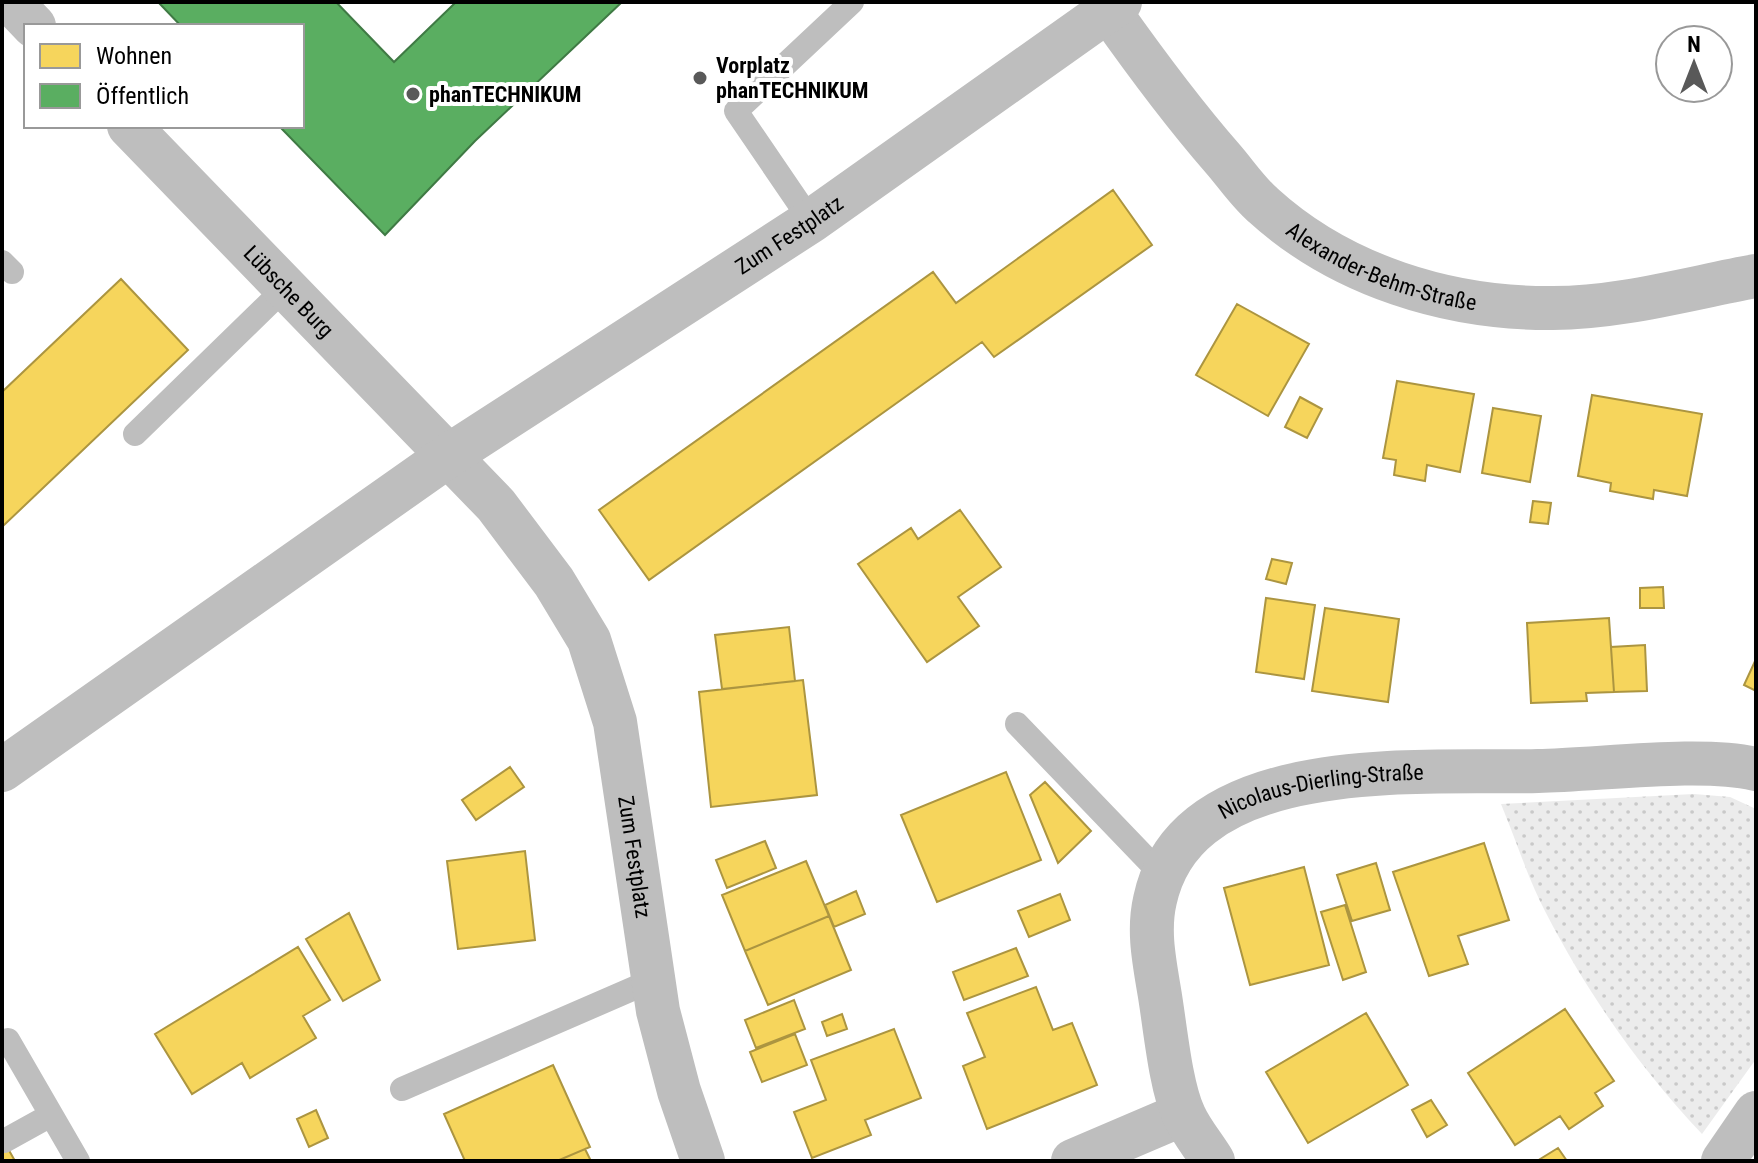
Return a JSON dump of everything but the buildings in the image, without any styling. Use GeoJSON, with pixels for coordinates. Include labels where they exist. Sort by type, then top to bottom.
{"type":"FeatureCollection","features":[{"type":"Feature","properties":{"kind":"street"},"geometry":{"type":"LineString","coordinates":[[12,2],[32,24]]}},
{"type":"Feature","properties":{"kind":"street","name":"Zum Festplatz"},"geometry":{"type":"LineString","coordinates":[[2,770],[448,456],[811,221],[1114,6]]}},
{"type":"Feature","properties":{"kind":"street","name":"Alexander-Behm-Straße"},"geometry":{"type":"LineString","coordinates":[[1114,6],[1188,118],[1262,205],[1309,240],[1377,277],[1454,300],[1553,308],[1628,300],[1756,276]]}},
{"type":"Feature","properties":{"kind":"street","name":"Lübsche Burg"},"geometry":{"type":"LineString","coordinates":[[131,128],[448,456]]}},
{"type":"Feature","properties":{"kind":"street","name":"Zum Festplatz"},"geometry":{"type":"LineString","coordinates":[[448,456],[520,534],[589,640],[615,722],[653,980],[679,1091],[703,1161]]}},
{"type":"Feature","properties":{"kind":"street","name":"Nicolaus-Dierling-Straße"},"geometry":{"type":"LineString","coordinates":[[1213,1161],[1183,1114],[1151,941],[1155,900],[1163,876],[1180,848],[1206,821],[1235,801],[1278,786],[1388,774],[1688,766],[1756,769]]}},
{"type":"Feature","properties":{"kind":"street"},"geometry":{"type":"LineString","coordinates":[[1723,1161],[1756,1113]]}},
{"type":"Feature","properties":{"kind":"street"},"geometry":{"type":"LineString","coordinates":[[1073,1161],[1183,1114]]}},
{"type":"Feature","properties":{"kind":"lane"},"geometry":{"type":"LineString","coordinates":[[811,221],[736,111],[852,2]]}},
{"type":"Feature","properties":{"kind":"lane"},"geometry":{"type":"LineString","coordinates":[[135,434],[284,289]]}},
{"type":"Feature","properties":{"kind":"lane"},"geometry":{"type":"LineString","coordinates":[[1017,724],[1163,876]]}},
{"type":"Feature","properties":{"kind":"lane"},"geometry":{"type":"LineString","coordinates":[[402,1089],[653,980]]}},
{"type":"Feature","properties":{"kind":"lane"},"geometry":{"type":"LineString","coordinates":[[8,1040],[78,1161]]}},
{"type":"Feature","properties":{"kind":"lane"},"geometry":{"type":"LineString","coordinates":[[4,1141],[51,1115]]}},
{"type":"Feature","properties":{"kind":"shaded area"},"geometry":{"type":"Polygon","coordinates":[[[1694,794],[1730,797],[1756,809],[1756,1059],[1702,1134],[1636,1056],[1579,972],[1540,900],[1501,804],[1694,794]]]}},
{"type":"Feature","properties":{"kind":"place","name":"Vorplatz phanTECHNIKUM"},"geometry":{"type":"Point","coordinates":[700,78]}},
{"type":"Feature","properties":{"kind":"place","name":"phanTECHNIKUM"},"geometry":{"type":"Point","coordinates":[413,94]}}]}
